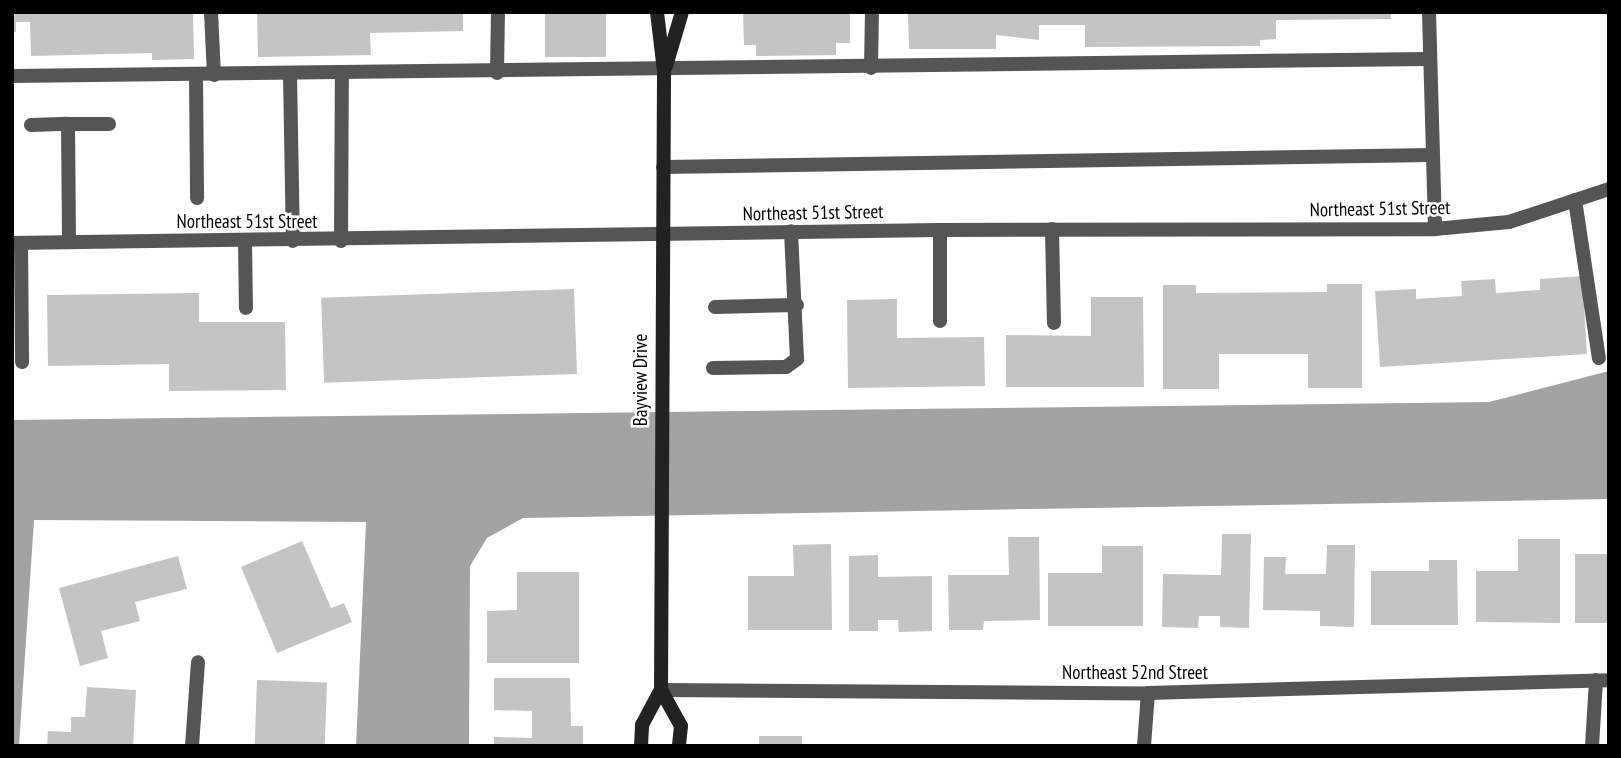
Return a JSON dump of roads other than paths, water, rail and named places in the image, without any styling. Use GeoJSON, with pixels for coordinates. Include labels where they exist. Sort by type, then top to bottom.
{"type":"FeatureCollection","features":[{"type":"Feature","properties":{"kind":"street"},"geometry":{"type":"LineString","coordinates":[[212,12],[214,75]]}},
{"type":"Feature","properties":{"kind":"street"},"geometry":{"type":"LineString","coordinates":[[498,12],[498,73]]}},
{"type":"Feature","properties":{"kind":"street","name":"Bayview Drive"},"geometry":{"type":"LineString","coordinates":[[641,746],[642,725],[661,690],[660,399],[664,71],[657,12]]}},
{"type":"Feature","properties":{"kind":"street","name":"Bayview Drive"},"geometry":{"type":"LineString","coordinates":[[664,71],[682,12]]}},
{"type":"Feature","properties":{"kind":"street"},"geometry":{"type":"LineString","coordinates":[[871,68],[872,12]]}},
{"type":"Feature","properties":{"kind":"street"},"geometry":{"type":"LineString","coordinates":[[1429,12],[1435,229]]}},
{"type":"Feature","properties":{"kind":"street"},"geometry":{"type":"LineString","coordinates":[[12,76],[498,73],[1429,59]]}},
{"type":"Feature","properties":{"kind":"street"},"geometry":{"type":"LineString","coordinates":[[290,74],[293,241]]}},
{"type":"Feature","properties":{"kind":"street"},"geometry":{"type":"LineString","coordinates":[[341,241],[342,74]]}},
{"type":"Feature","properties":{"kind":"street"},"geometry":{"type":"LineString","coordinates":[[196,75],[197,198]]}},
{"type":"Feature","properties":{"kind":"street"},"geometry":{"type":"LineString","coordinates":[[68,124],[69,241]]}},
{"type":"Feature","properties":{"kind":"street"},"geometry":{"type":"LineString","coordinates":[[31,125],[109,124]]}},
{"type":"Feature","properties":{"kind":"street"},"geometry":{"type":"LineString","coordinates":[[663,167],[1432,155]]}},
{"type":"Feature","properties":{"kind":"street","name":"Northeast 51st Street"},"geometry":{"type":"LineString","coordinates":[[17,243],[341,241],[662,236],[791,231],[1435,229],[1509,222],[1609,189]]}},
{"type":"Feature","properties":{"kind":"street"},"geometry":{"type":"LineString","coordinates":[[1575,200],[1599,358]]}},
{"type":"Feature","properties":{"kind":"street"},"geometry":{"type":"LineString","coordinates":[[1052,229],[1054,323]]}},
{"type":"Feature","properties":{"kind":"street"},"geometry":{"type":"LineString","coordinates":[[940,230],[940,321]]}},
{"type":"Feature","properties":{"kind":"street"},"geometry":{"type":"LineString","coordinates":[[713,368],[792,365],[799,350],[791,231]]}},
{"type":"Feature","properties":{"kind":"street"},"geometry":{"type":"LineString","coordinates":[[245,240],[246,308]]}},
{"type":"Feature","properties":{"kind":"street"},"geometry":{"type":"LineString","coordinates":[[17,243],[22,362]]}},
{"type":"Feature","properties":{"kind":"street"},"geometry":{"type":"LineString","coordinates":[[715,307],[797,305]]}},
{"type":"Feature","properties":{"kind":"street"},"geometry":{"type":"LineString","coordinates":[[192,746],[198,662]]}},
{"type":"Feature","properties":{"kind":"street"},"geometry":{"type":"LineString","coordinates":[[1592,746],[1602,680]]}},
{"type":"Feature","properties":{"kind":"street","name":"Northeast 52nd Street"},"geometry":{"type":"LineString","coordinates":[[661,690],[1148,693],[1602,680]]}},
{"type":"Feature","properties":{"kind":"street","name":"Bayview Drive"},"geometry":{"type":"LineString","coordinates":[[661,690],[681,726],[679,746]]}},
{"type":"Feature","properties":{"kind":"street"},"geometry":{"type":"LineString","coordinates":[[1144,746],[1148,693]]}}]}
